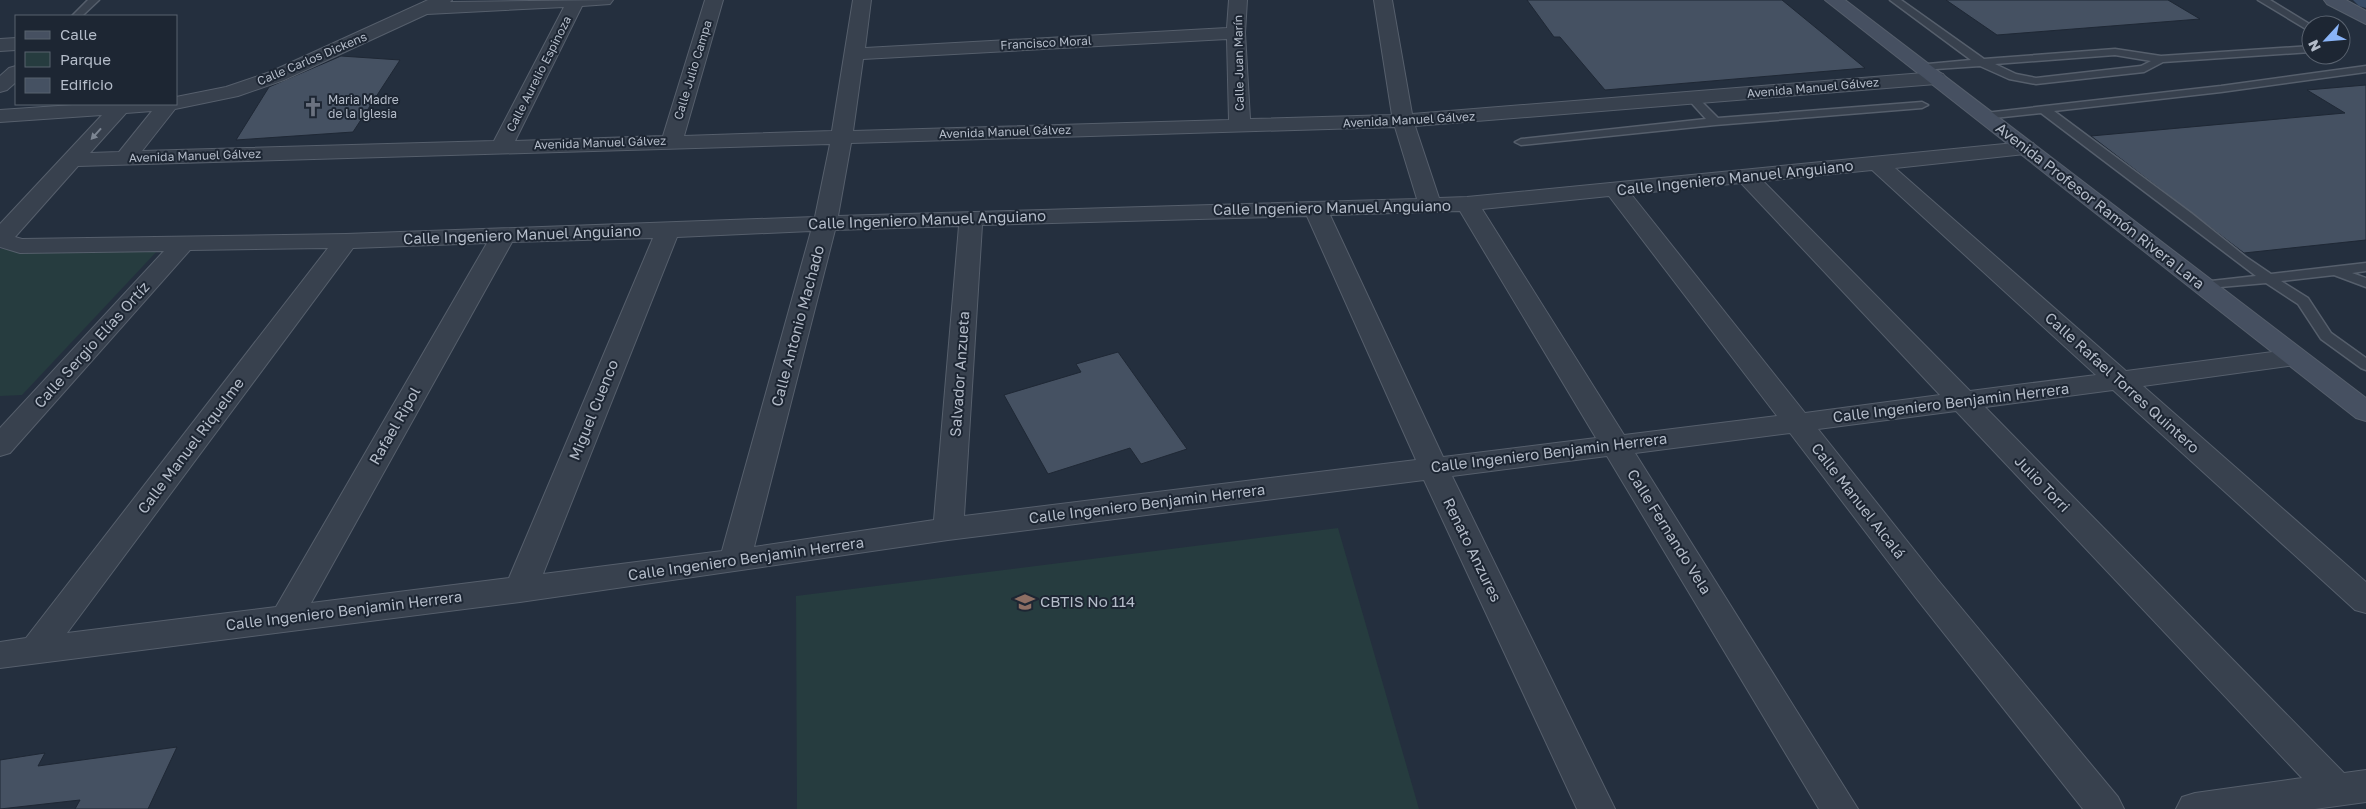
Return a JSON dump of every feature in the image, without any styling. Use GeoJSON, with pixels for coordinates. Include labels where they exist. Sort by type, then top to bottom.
{"type":"FeatureCollection","features":[{"type":"Feature","properties":{"kind":"main road","name":"Avenida Profesor Ramón Rivera Lara"},"geometry":{"type":"LineString","coordinates":[[1834,0],[2366,412]]}},
{"type":"Feature","properties":{"kind":"main road"},"geometry":{"type":"LineString","coordinates":[[2333,0],[2366,19]]}},
{"type":"Feature","properties":{"kind":"street","name":"Calle Carlos Dickens"},"geometry":{"type":"LineString","coordinates":[[178,103],[231,92],[277,76],[444,0]]}},
{"type":"Feature","properties":{"kind":"street"},"geometry":{"type":"LineString","coordinates":[[424,10],[604,0]]}},
{"type":"Feature","properties":{"kind":"street","name":"Calle Julio Campa"},"geometry":{"type":"LineString","coordinates":[[672,141],[714,0]]}},
{"type":"Feature","properties":{"kind":"street","name":"Calle Antonio Machado"},"geometry":{"type":"LineString","coordinates":[[735,561],[825,223],[842,137],[862,0]]}},
{"type":"Feature","properties":{"kind":"street","name":"Calle Juan Marín"},"geometry":{"type":"LineString","coordinates":[[1238,0],[1236,33],[1240,125]]}},
{"type":"Feature","properties":{"kind":"street"},"geometry":{"type":"LineString","coordinates":[[1383,0],[1403,121],[1430,205]]}},
{"type":"Feature","properties":{"kind":"street","name":"Calle Aurelio Espinoza"},"geometry":{"type":"LineString","coordinates":[[502,146],[576,2]]}},
{"type":"Feature","properties":{"kind":"street","name":"Francisco Moral"},"geometry":{"type":"LineString","coordinates":[[855,54],[1236,33]]}},
{"type":"Feature","properties":{"kind":"street"},"geometry":{"type":"LineString","coordinates":[[0,45],[15,44]]}},
{"type":"Feature","properties":{"kind":"street","name":"Avenida Manuel Gálvez"},"geometry":{"type":"LineString","coordinates":[[72,160],[1403,121],[1692,98],[1928,72]]}},
{"type":"Feature","properties":{"kind":"street"},"geometry":{"type":"LineString","coordinates":[[0,86],[15,73]]}},
{"type":"Feature","properties":{"kind":"street"},"geometry":{"type":"LineString","coordinates":[[0,116],[159,105]]}},
{"type":"Feature","properties":{"kind":"street"},"geometry":{"type":"LineString","coordinates":[[126,158],[168,105]]}},
{"type":"Feature","properties":{"kind":"street","name":"Calle Ingeniero Manuel Anguiano"},"geometry":{"type":"LineString","coordinates":[[119,109],[6,231],[3,237],[4,241],[20,246],[346,241],[825,223],[1467,204],[2025,148]]}},
{"type":"Feature","properties":{"kind":"street","name":"Calle Rafael Torres Quintero"},"geometry":{"type":"LineString","coordinates":[[1878,164],[2366,602]]}},
{"type":"Feature","properties":{"kind":"street","name":"Julio Torri"},"geometry":{"type":"LineString","coordinates":[[1747,177],[1962,400],[2351,788]]}},
{"type":"Feature","properties":{"kind":"street","name":"Calle Manuel Alcalá"},"geometry":{"type":"LineString","coordinates":[[1616,190],[1796,423],[2105,809]]}},
{"type":"Feature","properties":{"kind":"street","name":"Calle Fernando Vela"},"geometry":{"type":"LineString","coordinates":[[1467,204],[1839,809]]}},
{"type":"Feature","properties":{"kind":"street","name":"Renato Anzures"},"geometry":{"type":"LineString","coordinates":[[1315,207],[1433,467],[1596,809]]}},
{"type":"Feature","properties":{"kind":"street","name":"Salvador Anzueta"},"geometry":{"type":"LineString","coordinates":[[948,529],[972,219]]}},
{"type":"Feature","properties":{"kind":"street","name":"Miguel Cuenco"},"geometry":{"type":"LineString","coordinates":[[520,590],[668,230]]}},
{"type":"Feature","properties":{"kind":"street","name":"Rafael Ripol"},"geometry":{"type":"LineString","coordinates":[[286,618],[504,235]]}},
{"type":"Feature","properties":{"kind":"street","name":"Calle Manuel Riquelme"},"geometry":{"type":"LineString","coordinates":[[36,651],[346,241]]}},
{"type":"Feature","properties":{"kind":"street","name":"Calle Sergio Elías Ortíz"},"geometry":{"type":"LineString","coordinates":[[0,446],[184,243]]}},
{"type":"Feature","properties":{"kind":"street","name":"Calle Ingeniero Benjamin Herrera"},"geometry":{"type":"LineString","coordinates":[[0,655],[520,590],[735,561],[948,529],[1796,423],[2295,357]]}},
{"type":"Feature","properties":{"kind":"street"},"geometry":{"type":"LineString","coordinates":[[2196,809],[2351,788]]}},
{"type":"Feature","properties":{"kind":"lane"},"geometry":{"type":"LineString","coordinates":[[78,15],[94,0]]}},
{"type":"Feature","properties":{"kind":"lane"},"geometry":{"type":"LineString","coordinates":[[1895,0],[1982,62],[2013,77],[2036,80],[2144,69],[2161,59]]}},
{"type":"Feature","properties":{"kind":"lane"},"geometry":{"type":"LineString","coordinates":[[2263,0],[2301,23]]}},
{"type":"Feature","properties":{"kind":"lane"},"geometry":{"type":"LineString","coordinates":[[1928,72],[1982,62],[2115,52],[2161,59],[2301,50]]}},
{"type":"Feature","properties":{"kind":"lane"},"geometry":{"type":"LineString","coordinates":[[1985,116],[2366,69]]}},
{"type":"Feature","properties":{"kind":"lane"},"geometry":{"type":"LineString","coordinates":[[1692,98],[1715,122]]}},
{"type":"Feature","properties":{"kind":"lane"},"geometry":{"type":"LineString","coordinates":[[1521,142],[1715,122],[1922,104]]}},
{"type":"Feature","properties":{"kind":"lane"},"geometry":{"type":"LineString","coordinates":[[2043,109],[2268,278],[2304,301],[2311,308],[2321,330],[2366,365]]}},
{"type":"Feature","properties":{"kind":"lane"},"geometry":{"type":"LineString","coordinates":[[2202,286],[2366,267]]}},
{"type":"Feature","properties":{"kind":"lane"},"geometry":{"type":"LineString","coordinates":[[2336,270],[2366,283]]}},
{"type":"Feature","properties":{"kind":"green space"},"geometry":{"type":"Polygon","coordinates":[[[0,249],[158,250],[22,395],[0,396],[0,249]]]}},
{"type":"Feature","properties":{"kind":"green space"},"geometry":{"type":"Polygon","coordinates":[[[1338,528],[1419,809],[797,809],[796,596],[1338,528]]]}},
{"type":"Feature","properties":{"kind":"building"},"geometry":{"type":"Polygon","coordinates":[[[1527,0],[1782,0],[1865,68],[1605,90],[1560,37],[1554,37],[1527,0]]]}},
{"type":"Feature","properties":{"kind":"building"},"geometry":{"type":"Polygon","coordinates":[[[1946,0],[2168,0],[2200,19],[1997,35],[1946,0]]]}},
{"type":"Feature","properties":{"kind":"building","name":"Maria Madre de la Iglesia"},"geometry":{"type":"Polygon","coordinates":[[[341,56],[400,60],[353,132],[236,140],[269,87],[341,56]]]}},
{"type":"Feature","properties":{"kind":"building"},"geometry":{"type":"Polygon","coordinates":[[[2366,85],[2366,240],[2244,253],[2091,136],[2345,113],[2307,90],[2366,85]]]}},
{"type":"Feature","properties":{"kind":"building"},"geometry":{"type":"Polygon","coordinates":[[[1118,352],[1187,449],[1141,464],[1130,448],[1048,474],[1004,395],[1081,372],[1076,364],[1118,352]]]}},
{"type":"Feature","properties":{"kind":"building"},"geometry":{"type":"Polygon","coordinates":[[[177,747],[148,809],[75,809],[80,800],[0,809],[0,760],[45,753],[38,766],[177,747]]]}},
{"type":"Feature","properties":{"kind":"place","name":"Maria Madre de la Iglesia"},"geometry":{"type":"Point","coordinates":[313,107]}},
{"type":"Feature","properties":{"kind":"place","name":"CBTIS No 114"},"geometry":{"type":"Point","coordinates":[1025,602]}}]}
